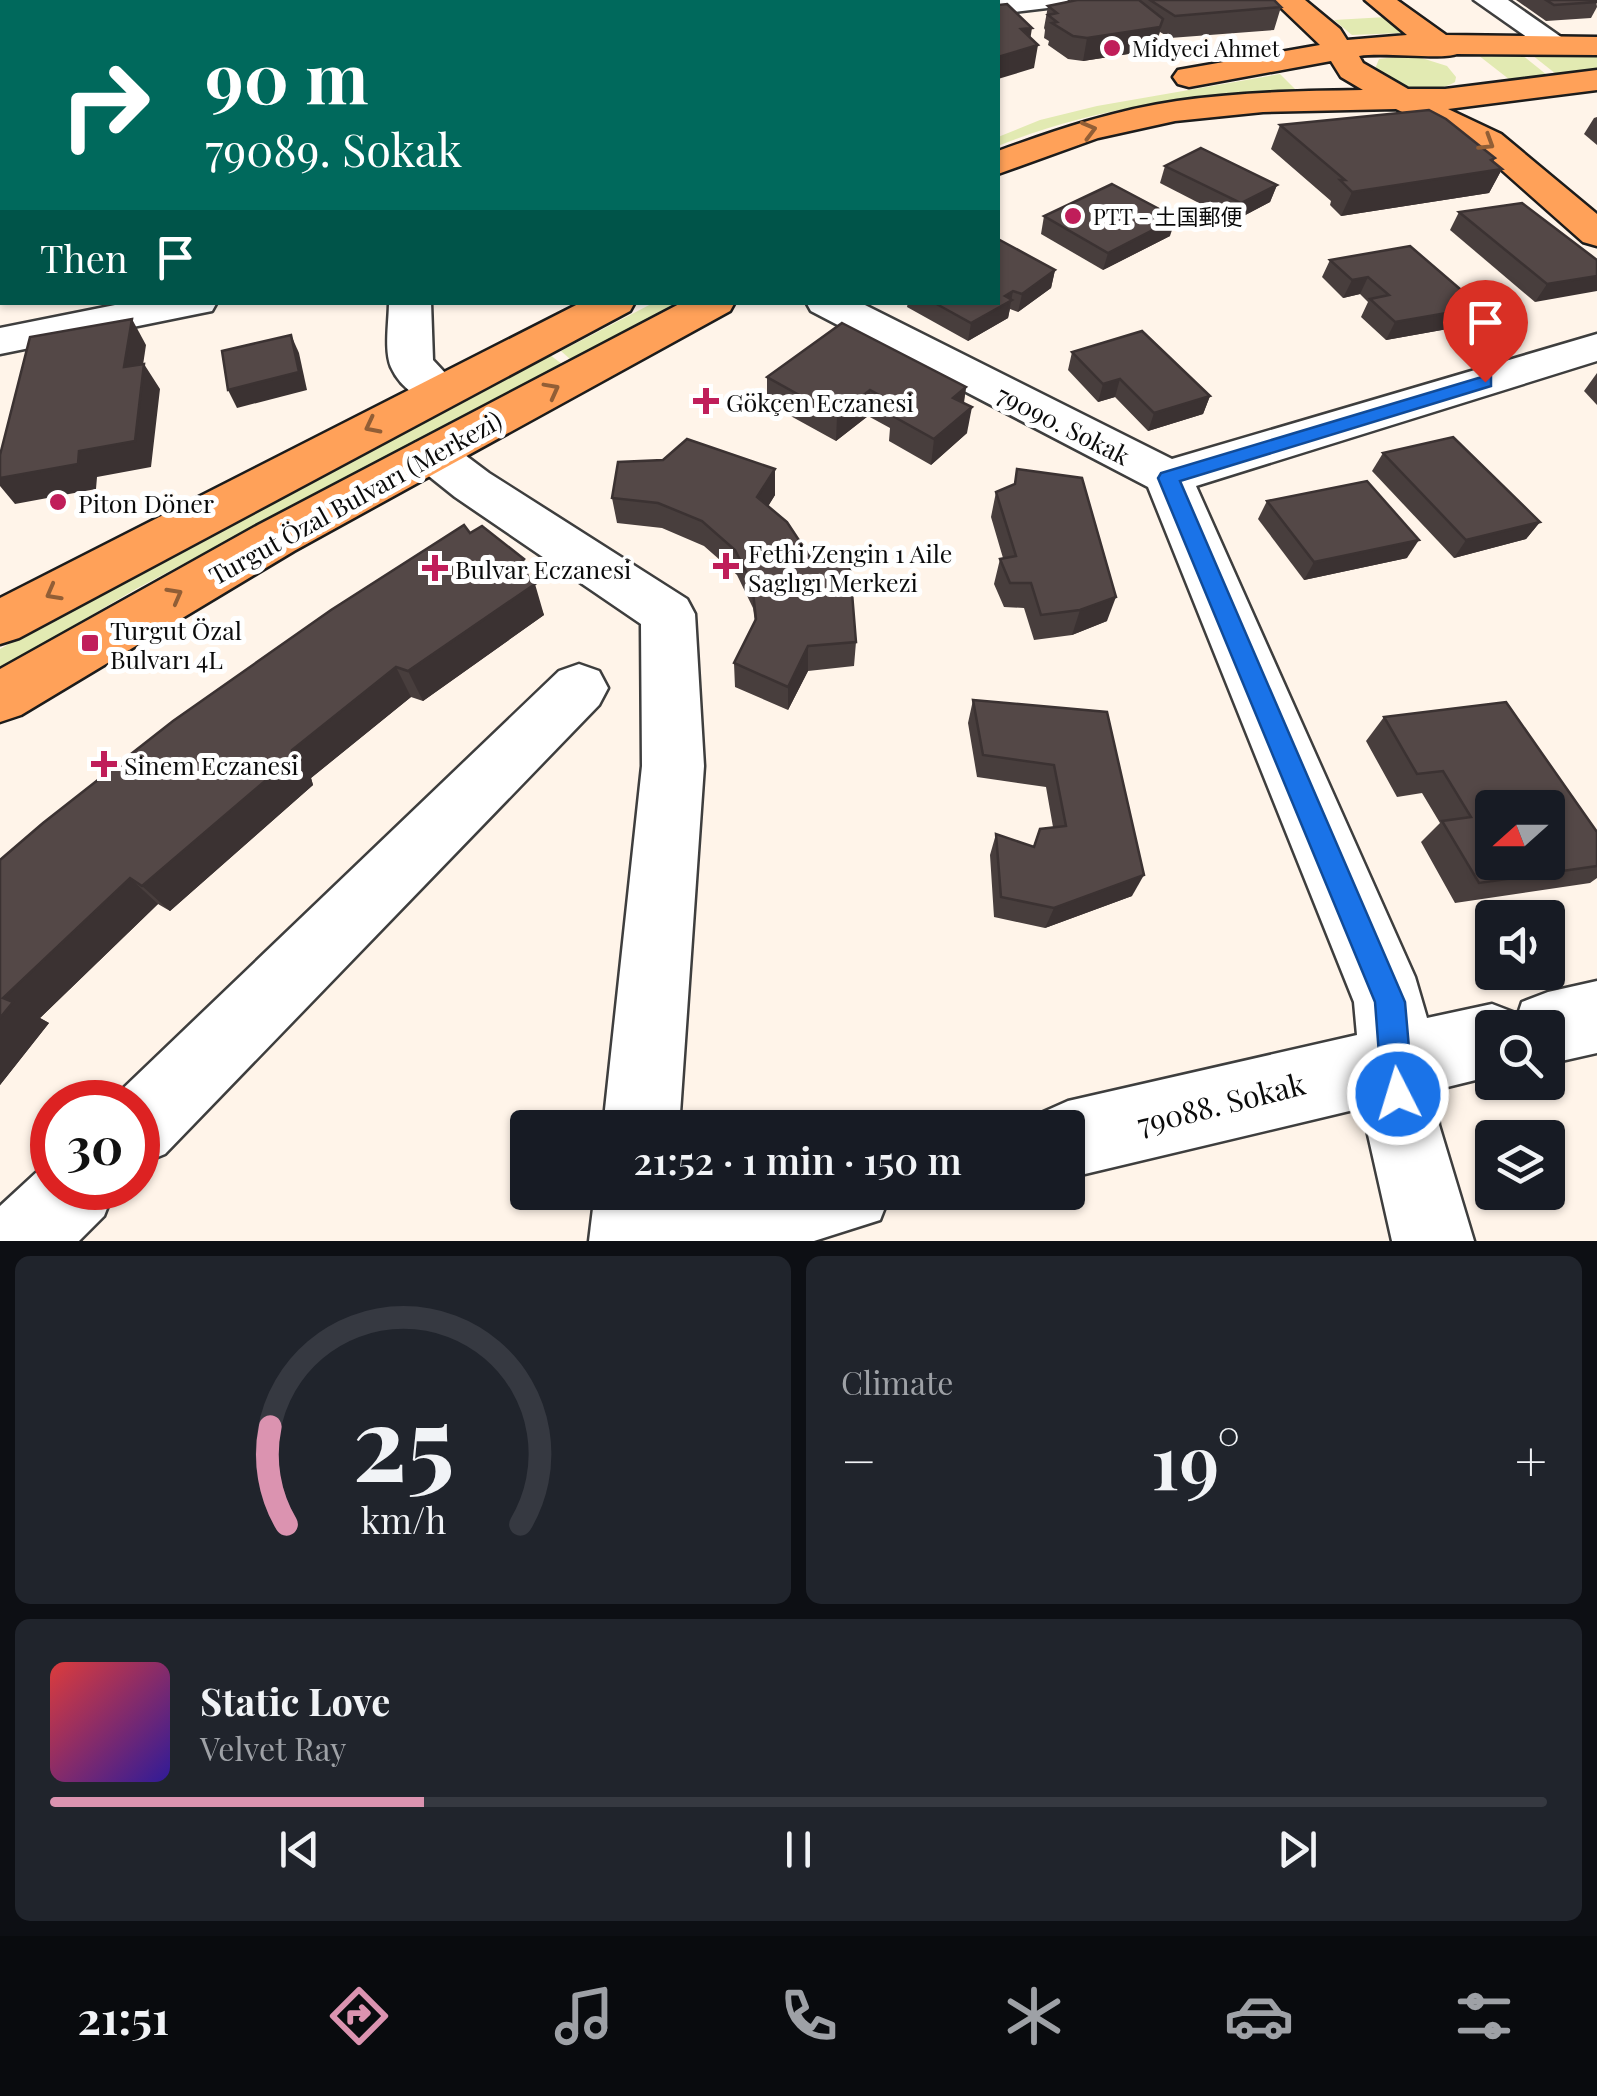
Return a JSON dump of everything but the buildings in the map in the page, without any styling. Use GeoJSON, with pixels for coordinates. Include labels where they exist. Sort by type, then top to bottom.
{"type":"FeatureCollection","features":[{"type":"Feature","properties":{"kind":"main road"},"geometry":{"type":"LineString","coordinates":[[1286,0],[1341,50],[1346,64],[1362,80],[1489,141],[1597,234]]}},
{"type":"Feature","properties":{"kind":"main road"},"geometry":{"type":"LineString","coordinates":[[1378,0],[1477,70],[1540,147],[1597,202]]}},
{"type":"Feature","properties":{"kind":"main road"},"geometry":{"type":"LineString","coordinates":[[1156,83],[1388,43],[1597,46]]}},
{"type":"Feature","properties":{"kind":"main road"},"geometry":{"type":"LineString","coordinates":[[1000,162],[1075,134],[1174,111],[1262,102],[1445,99],[1597,80]]}},
{"type":"Feature","properties":{"kind":"main road","name":"Turgut Özal Bulvarı (Merkezi)"},"geometry":{"type":"LineString","coordinates":[[0,622],[609,305]]}},
{"type":"Feature","properties":{"kind":"main road","name":"Turgut Özal Bulvarı (Merkezi)"},"geometry":{"type":"LineString","coordinates":[[0,698],[209,576],[709,305]]}},
{"type":"Feature","properties":{"kind":"street"},"geometry":{"type":"LineString","coordinates":[[1000,6],[1054,0]]}},
{"type":"Feature","properties":{"kind":"street"},"geometry":{"type":"LineString","coordinates":[[1488,0],[1558,46]]}},
{"type":"Feature","properties":{"kind":"street"},"geometry":{"type":"LineString","coordinates":[[0,340],[181,305]]}},
{"type":"Feature","properties":{"kind":"street"},"geometry":{"type":"LineString","coordinates":[[410,305],[412,364],[439,391]]}},
{"type":"Feature","properties":{"kind":"street","name":"79090. Sokak"},"geometry":{"type":"LineString","coordinates":[[832,305],[1168,478]]}},
{"type":"Feature","properties":{"kind":"street"},"geometry":{"type":"LineString","coordinates":[[1433,1241],[1401,1126],[1390,1002],[1168,478],[1597,348]]}},
{"type":"Feature","properties":{"kind":"street"},"geometry":{"type":"LineString","coordinates":[[432,454],[472,486],[668,614],[674,766],[642,1110]]}},
{"type":"Feature","properties":{"kind":"street"},"geometry":{"type":"LineString","coordinates":[[160,1104],[579,688]]}},
{"type":"Feature","properties":{"kind":"street"},"geometry":{"type":"LineString","coordinates":[[1565,1024],[1597,1017]]}},
{"type":"Feature","properties":{"kind":"street","name":"79088. Sokak"},"geometry":{"type":"LineString","coordinates":[[1085,1136],[1475,1044]]}},
{"type":"Feature","properties":{"kind":"street"},"geometry":{"type":"LineString","coordinates":[[22,1241],[54,1210]]}},
{"type":"Feature","properties":{"kind":"street"},"geometry":{"type":"LineString","coordinates":[[630,1241],[633,1210]]}},
{"type":"Feature","properties":{"kind":"street"},"geometry":{"type":"LineString","coordinates":[[651,1241],[778,1210]]}},
{"type":"Feature","properties":{"kind":"green space"},"geometry":{"type":"Polygon","coordinates":[[[1386,17],[1402,33],[1352,35],[1334,20],[1386,17]]]}},
{"type":"Feature","properties":{"kind":"green space"},"geometry":{"type":"Polygon","coordinates":[[[1412,55],[1447,66],[1456,77],[1455,82],[1435,89],[1413,88],[1392,81],[1375,69],[1379,59],[1412,55]]]}},
{"type":"Feature","properties":{"kind":"green space"},"geometry":{"type":"Polygon","coordinates":[[[1478,55],[1522,55],[1547,75],[1510,80],[1478,55]]]}},
{"type":"Feature","properties":{"kind":"green space"},"geometry":{"type":"Polygon","coordinates":[[[1532,55],[1597,55],[1597,70],[1556,74],[1532,55]]]}},
{"type":"Feature","properties":{"kind":"green space"},"geometry":{"type":"Polygon","coordinates":[[[1280,74],[1297,91],[1144,105],[1070,122],[1000,145],[1000,136],[1040,120],[1097,106],[1280,74]]]}},
{"type":"Feature","properties":{"kind":"green space"},"geometry":{"type":"Polygon","coordinates":[[[649,305],[674,305],[570,359],[561,351],[649,305]]]}},
{"type":"Feature","properties":{"kind":"green space"},"geometry":{"type":"Polygon","coordinates":[[[550,355],[562,364],[136,589],[0,669],[0,649],[127,577],[550,355]]]}},
{"type":"Feature","properties":{"kind":"place","name":"Midyeci Ahmet"},"geometry":{"type":"Point","coordinates":[1112,48]}},
{"type":"Feature","properties":{"kind":"place","name":"PTT - 土国郵便"},"geometry":{"type":"Point","coordinates":[1073,216]}},
{"type":"Feature","properties":{"kind":"place","name":"Gökçen Eczanesi"},"geometry":{"type":"Point","coordinates":[706,401]}},
{"type":"Feature","properties":{"kind":"place","name":"Piton Döner"},"geometry":{"type":"Point","coordinates":[58,502]}},
{"type":"Feature","properties":{"kind":"place","name":"Fethi Zengin 1 Aile Saglıgı Merkezi"},"geometry":{"type":"Point","coordinates":[726,566]}},
{"type":"Feature","properties":{"kind":"place","name":"Bulvar Eczanesi"},"geometry":{"type":"Point","coordinates":[435,568]}},
{"type":"Feature","properties":{"kind":"place","name":"Turgut Özal Bulvarı 4L"},"geometry":{"type":"Point","coordinates":[90,643]}},
{"type":"Feature","properties":{"kind":"place","name":"Sinem Eczanesi"},"geometry":{"type":"Point","coordinates":[104,764]}},
{"type":"Feature","properties":{"kind":"route"},"geometry":{"type":"LineString","coordinates":[[1398,1094],[1390,1002],[1168,478],[1485,382]]}}]}
